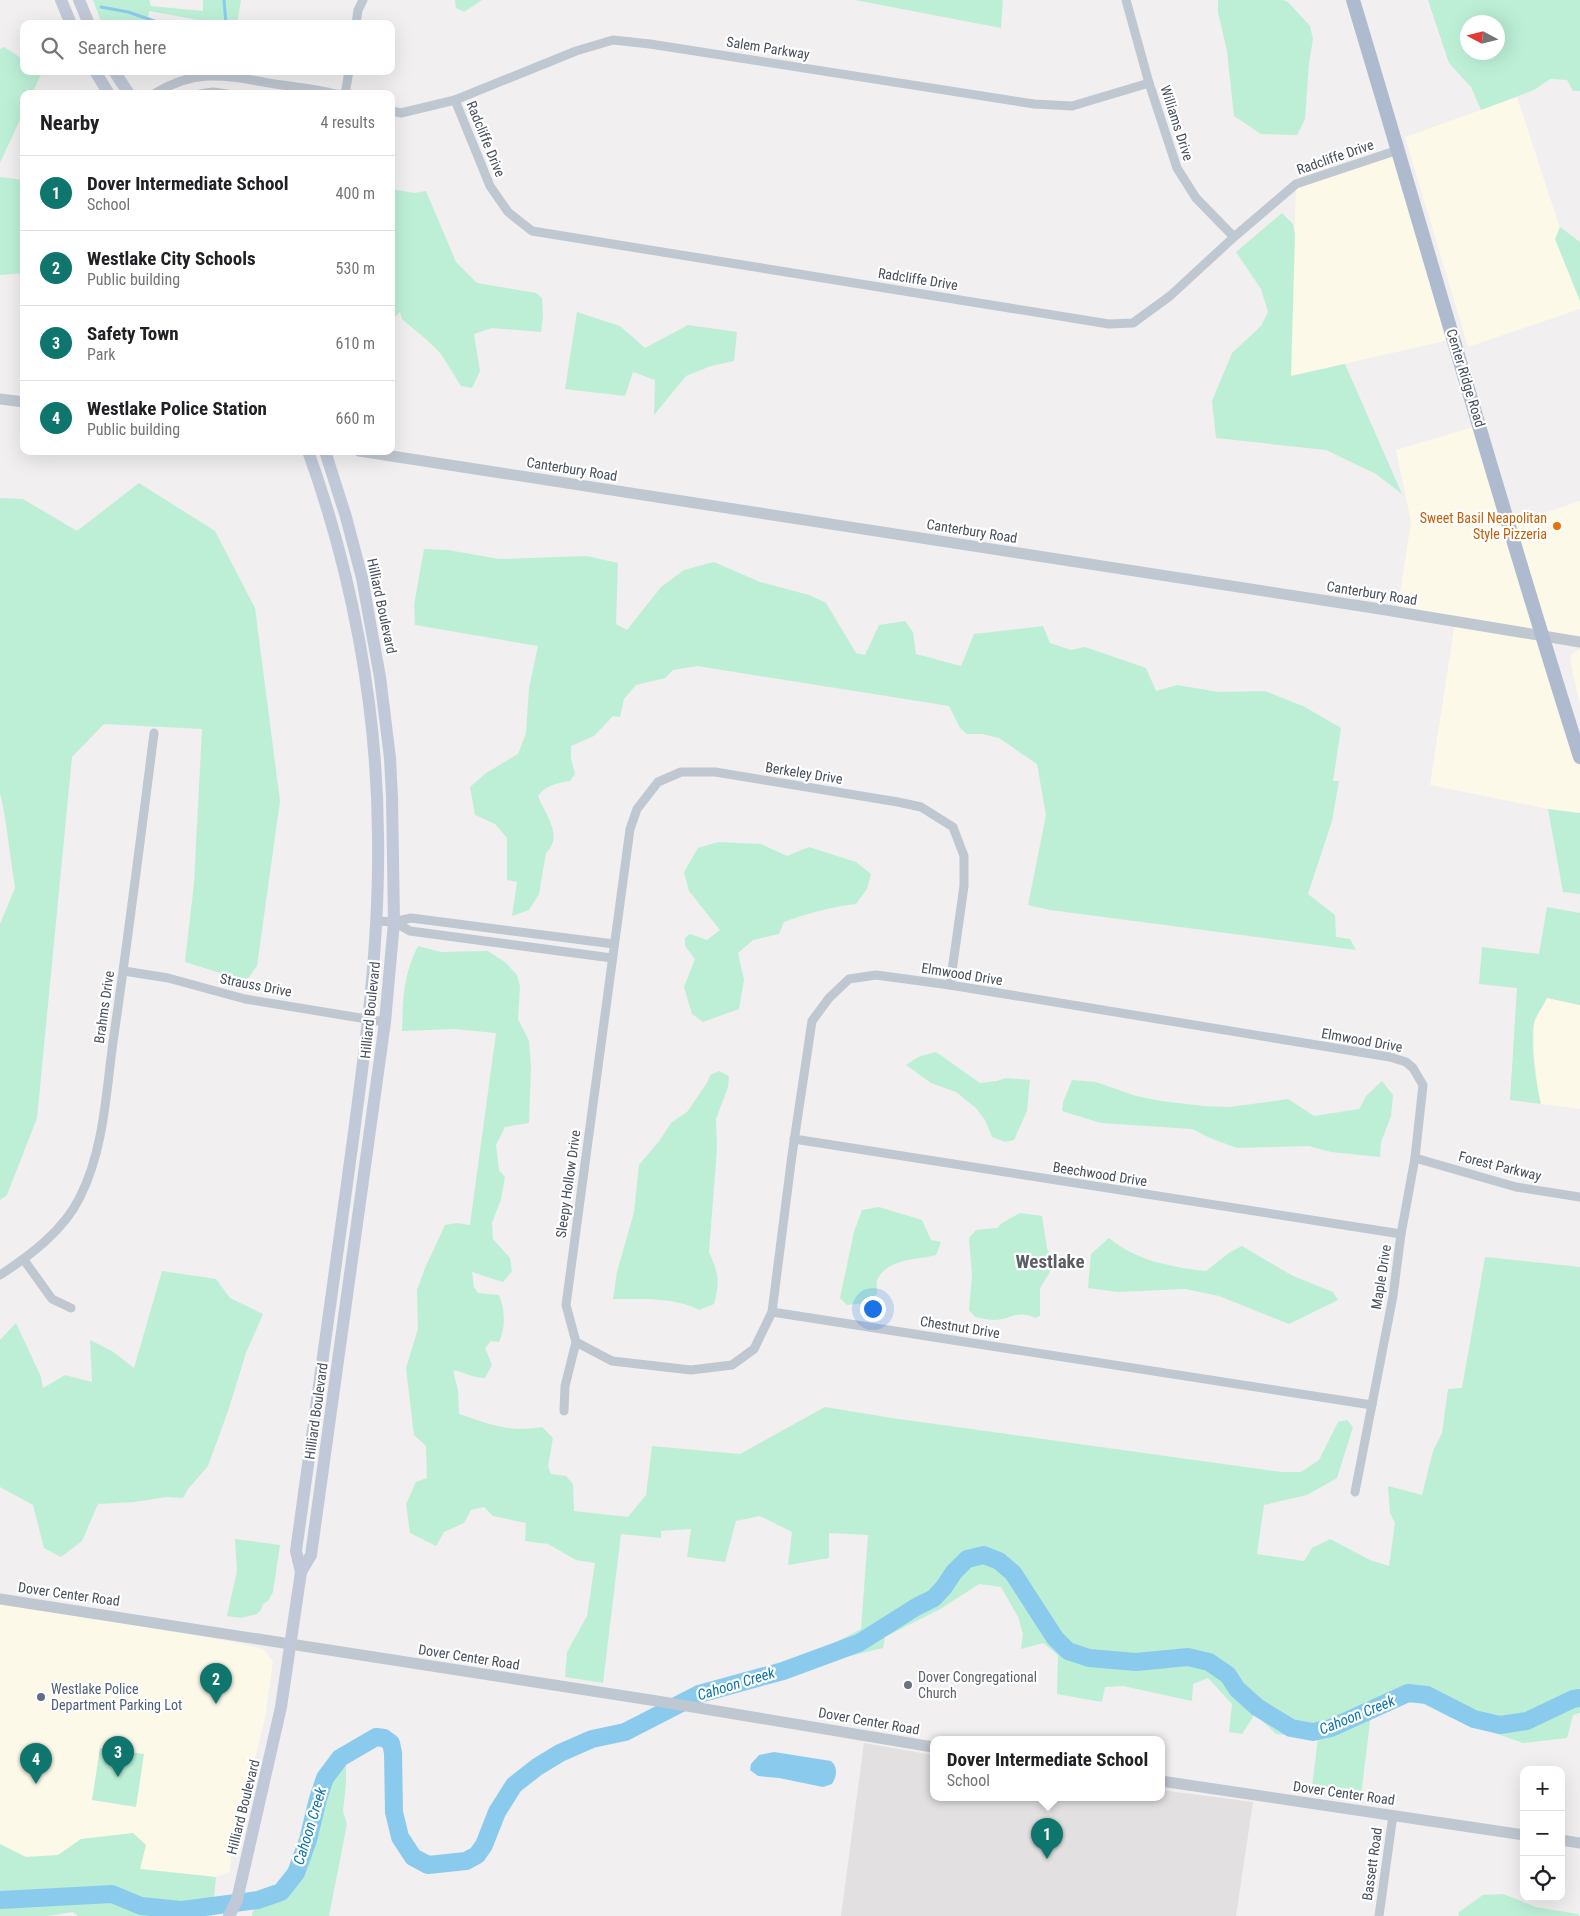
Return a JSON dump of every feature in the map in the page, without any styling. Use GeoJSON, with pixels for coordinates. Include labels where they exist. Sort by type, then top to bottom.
{"type":"FeatureCollection","features":[{"type":"Feature","properties":{"kind":"main road"},"geometry":{"type":"LineString","coordinates":[[61,0],[69,20]]}},
{"type":"Feature","properties":{"kind":"main road"},"geometry":{"type":"LineString","coordinates":[[78,0],[87,20]]}},
{"type":"Feature","properties":{"kind":"main road","name":"Center Ridge Road"},"geometry":{"type":"LineString","coordinates":[[1353,0],[1542,637],[1580,757]]}},
{"type":"Feature","properties":{"kind":"main road"},"geometry":{"type":"LineString","coordinates":[[97,75],[107,90]]}},
{"type":"Feature","properties":{"kind":"main road"},"geometry":{"type":"LineString","coordinates":[[117,75],[126,90]]}},
{"type":"Feature","properties":{"kind":"main road","name":"Hilliard Boulevard"},"geometry":{"type":"LineString","coordinates":[[301,1572],[296,1551],[369,1019],[377,921],[378,834],[374,758],[366,690],[354,620],[339,551],[309,455]]}},
{"type":"Feature","properties":{"kind":"main road","name":"Hilliard Boulevard"},"geometry":{"type":"LineString","coordinates":[[238,1916],[237,1900],[272,1748],[301,1572],[311,1555],[385,1022],[394,922],[390,758],[380,677],[362,578],[326,455]]}},
{"type":"Feature","properties":{"kind":"main road","name":"Hilliard Boulevard"},"geometry":{"type":"LineString","coordinates":[[229,1916],[237,1900]]}},
{"type":"Feature","properties":{"kind":"street"},"geometry":{"type":"LineString","coordinates":[[357,20],[358,10],[363,0]]}},
{"type":"Feature","properties":{"kind":"street","name":"Williams Drive"},"geometry":{"type":"LineString","coordinates":[[1126,0],[1149,82],[1177,168],[1196,198],[1234,237]]}},
{"type":"Feature","properties":{"kind":"street","name":"Salem Parkway"},"geometry":{"type":"LineString","coordinates":[[395,112],[401,113],[455,100],[576,51],[614,40],[1034,104],[1072,106],[1149,82]]}},
{"type":"Feature","properties":{"kind":"street"},"geometry":{"type":"LineString","coordinates":[[160,90],[170,83],[193,77],[220,75],[312,90]]}},
{"type":"Feature","properties":{"kind":"street"},"geometry":{"type":"LineString","coordinates":[[346,90],[348,75]]}},
{"type":"Feature","properties":{"kind":"street","name":"Radcliffe Drive"},"geometry":{"type":"LineString","coordinates":[[455,100],[490,186],[508,212],[532,231],[1109,324],[1133,323],[1170,296],[1234,237],[1296,184],[1398,150]]}},
{"type":"Feature","properties":{"kind":"street"},"geometry":{"type":"LineString","coordinates":[[0,399],[20,402]]}},
{"type":"Feature","properties":{"kind":"street","name":"Canterbury Road"},"geometry":{"type":"LineString","coordinates":[[385,455],[1366,606],[1580,642]]}},
{"type":"Feature","properties":{"kind":"street","name":"Brahms Drive"},"geometry":{"type":"LineString","coordinates":[[0,1275],[24,1260],[60,1227],[80,1197],[97,1154],[124,971],[154,734]]}},
{"type":"Feature","properties":{"kind":"street","name":"Berkeley Drive"},"geometry":{"type":"LineString","coordinates":[[612,958],[630,829],[637,810],[658,782],[681,772],[715,772],[921,807],[954,827],[964,856],[964,886],[950,985]]}},
{"type":"Feature","properties":{"kind":"street"},"geometry":{"type":"LineString","coordinates":[[377,921],[394,922],[411,918],[614,944]]}},
{"type":"Feature","properties":{"kind":"street"},"geometry":{"type":"LineString","coordinates":[[394,922],[410,931],[612,958]]}},
{"type":"Feature","properties":{"kind":"street","name":"Sleepy Hollow Drive"},"geometry":{"type":"LineString","coordinates":[[564,1411],[565,1386],[576,1342],[566,1306],[612,958]]}},
{"type":"Feature","properties":{"kind":"street","name":"Strauss Drive"},"geometry":{"type":"LineString","coordinates":[[124,971],[168,978],[245,999],[385,1022]]}},
{"type":"Feature","properties":{"kind":"street","name":"Elmwood Drive"},"geometry":{"type":"LineString","coordinates":[[772,1312],[794,1139],[812,1021],[829,998],[849,979],[876,975],[950,985],[1390,1057],[1406,1062],[1413,1068]]}},
{"type":"Feature","properties":{"kind":"street","name":"Maple Drive"},"geometry":{"type":"LineString","coordinates":[[1355,1492],[1393,1296],[1401,1234],[1415,1158],[1423,1085],[1413,1068]]}},
{"type":"Feature","properties":{"kind":"street","name":"Beechwood Drive"},"geometry":{"type":"LineString","coordinates":[[794,1139],[1401,1234]]}},
{"type":"Feature","properties":{"kind":"street","name":"Forest Parkway"},"geometry":{"type":"LineString","coordinates":[[1415,1158],[1516,1186],[1580,1197]]}},
{"type":"Feature","properties":{"kind":"street"},"geometry":{"type":"LineString","coordinates":[[24,1260],[52,1299],[70,1308]]}},
{"type":"Feature","properties":{"kind":"street"},"geometry":{"type":"LineString","coordinates":[[576,1342],[612,1361],[691,1370],[732,1364],[754,1350],[772,1312]]}},
{"type":"Feature","properties":{"kind":"street","name":"Chestnut Drive"},"geometry":{"type":"LineString","coordinates":[[772,1312],[1372,1405]]}},
{"type":"Feature","properties":{"kind":"street","name":"Dover Center Road"},"geometry":{"type":"LineString","coordinates":[[0,1599],[699,1708],[930,1746]]}},
{"type":"Feature","properties":{"kind":"street","name":"Dover Center Road"},"geometry":{"type":"LineString","coordinates":[[1165,1782],[1520,1833]]}},
{"type":"Feature","properties":{"kind":"street","name":"Bassett Road"},"geometry":{"type":"LineString","coordinates":[[1379,1916],[1393,1815]]}},
{"type":"Feature","properties":{"kind":"street"},"geometry":{"type":"LineString","coordinates":[[1565,1841],[1580,1843]]}},
{"type":"Feature","properties":{"kind":"shaded area"},"geometry":{"type":"Polygon","coordinates":[[[1517,97],[1580,289],[1580,309],[1468,347],[1405,137],[1517,97]]]}},
{"type":"Feature","properties":{"kind":"shaded area"},"geometry":{"type":"Polygon","coordinates":[[[1398,150],[1454,339],[1290,376],[1296,184],[1398,150]]]}},
{"type":"Feature","properties":{"kind":"shaded area"},"geometry":{"type":"Polygon","coordinates":[[[1480,425],[1580,757],[1580,813],[1548,809],[1430,785],[1455,622],[1397,612],[1411,522],[1396,450],[1480,425]]]}},
{"type":"Feature","properties":{"kind":"shaded area"},"geometry":{"type":"Polygon","coordinates":[[[1580,501],[1580,637],[1546,631],[1515,520],[1580,501]]]}},
{"type":"Feature","properties":{"kind":"shaded area"},"geometry":{"type":"Polygon","coordinates":[[[1580,649],[1580,705],[1570,660],[1572,654],[1580,649]]]}},
{"type":"Feature","properties":{"kind":"shaded area"},"geometry":{"type":"Polygon","coordinates":[[[1547,998],[1580,1005],[1580,1109],[1541,1104],[1534,1052],[1534,1022],[1547,998]]]}},
{"type":"Feature","properties":{"kind":"shaded area"},"geometry":{"type":"Polygon","coordinates":[[[0,1603],[234,1642],[264,1649],[273,1662],[265,1718],[231,1857],[230,1872],[216,1877],[140,1869],[81,1839],[59,1855],[26,1857],[0,1844],[0,1603]]]}},
{"type":"Feature","properties":{"kind":"shaded area"},"geometry":{"type":"Polygon","coordinates":[[[864,1743],[930,1754],[930,1801],[1165,1801],[1165,1791],[1253,1802],[1236,1916],[841,1916],[864,1743]]]}},
{"type":"Feature","properties":{"kind":"green space"},"geometry":{"type":"Polygon","coordinates":[[[93,0],[149,0],[151,6],[203,11],[203,0],[241,0],[238,20],[199,20],[149,11],[148,20],[100,20],[93,0]]]}},
{"type":"Feature","properties":{"kind":"green space"},"geometry":{"type":"Polygon","coordinates":[[[455,0],[482,0],[464,12],[456,8],[455,0]]]}},
{"type":"Feature","properties":{"kind":"green space"},"geometry":{"type":"Polygon","coordinates":[[[855,0],[1003,0],[1001,28],[855,0]]]}},
{"type":"Feature","properties":{"kind":"green space"},"geometry":{"type":"Polygon","coordinates":[[[1218,0],[1283,0],[1288,2],[1310,26],[1313,39],[1309,63],[1305,119],[1297,135],[1261,134],[1234,116],[1227,51],[1218,12],[1218,0]]]}},
{"type":"Feature","properties":{"kind":"green space"},"geometry":{"type":"Polygon","coordinates":[[[1428,0],[1580,0],[1580,91],[1573,91],[1567,80],[1550,79],[1534,90],[1481,110],[1471,87],[1449,63],[1428,0]]]}},
{"type":"Feature","properties":{"kind":"green space"},"geometry":{"type":"Polygon","coordinates":[[[4,47],[20,57],[20,75],[41,75],[34,90],[20,90],[20,120],[0,163],[0,49],[4,47]]]}},
{"type":"Feature","properties":{"kind":"green space"},"geometry":{"type":"Polygon","coordinates":[[[0,177],[20,180],[20,273],[0,275],[0,177]]]}},
{"type":"Feature","properties":{"kind":"green space"},"geometry":{"type":"Polygon","coordinates":[[[395,190],[414,193],[426,191],[456,262],[477,283],[536,293],[542,298],[543,316],[541,332],[492,328],[474,334],[480,371],[472,388],[461,386],[441,354],[402,319],[400,312],[395,317],[395,190]]]}},
{"type":"Feature","properties":{"kind":"green space"},"geometry":{"type":"Polygon","coordinates":[[[1282,213],[1293,224],[1295,235],[1291,376],[1345,364],[1402,494],[1376,474],[1326,450],[1216,438],[1212,401],[1232,353],[1261,326],[1268,312],[1261,289],[1236,252],[1282,213]]]}},
{"type":"Feature","properties":{"kind":"green space"},"geometry":{"type":"Polygon","coordinates":[[[1560,227],[1580,242],[1580,301],[1555,239],[1560,227]]]}},
{"type":"Feature","properties":{"kind":"green space"},"geometry":{"type":"Polygon","coordinates":[[[577,312],[620,326],[645,348],[688,325],[737,332],[734,361],[711,366],[686,376],[654,415],[655,380],[633,372],[625,396],[565,389],[577,312]]]}},
{"type":"Feature","properties":{"kind":"green space"},"geometry":{"type":"Polygon","coordinates":[[[139,483],[215,531],[255,608],[280,801],[257,966],[246,981],[185,962],[194,883],[202,729],[104,724],[72,757],[37,1118],[7,1195],[0,1200],[0,924],[15,888],[0,793],[0,498],[23,499],[77,531],[139,483]]]}},
{"type":"Feature","properties":{"kind":"green space"},"geometry":{"type":"Polygon","coordinates":[[[424,549],[448,550],[499,559],[587,556],[618,563],[616,624],[627,630],[661,587],[684,570],[714,562],[760,582],[809,595],[826,603],[856,653],[865,655],[879,625],[905,621],[913,632],[916,654],[961,666],[974,634],[1043,626],[1050,643],[1071,650],[1085,647],[1146,668],[1156,691],[1177,685],[1219,692],[1265,691],[1305,707],[1341,728],[1333,781],[1339,781],[1332,821],[1308,894],[1335,915],[1336,937],[1350,939],[1356,950],[1050,910],[1028,905],[1046,815],[1037,764],[999,738],[982,734],[967,734],[960,728],[949,706],[697,666],[673,670],[665,678],[636,685],[624,699],[620,717],[613,716],[594,736],[571,746],[571,758],[575,774],[570,781],[548,787],[538,796],[553,832],[551,846],[546,853],[539,894],[529,910],[512,916],[517,882],[507,880],[507,838],[495,824],[475,815],[470,787],[486,773],[518,754],[526,733],[529,688],[538,646],[415,625],[414,605],[424,549]]]}},
{"type":"Feature","properties":{"kind":"green space"},"geometry":{"type":"Polygon","coordinates":[[[1548,809],[1580,813],[1580,894],[1563,892],[1548,809]]]}},
{"type":"Feature","properties":{"kind":"green space"},"geometry":{"type":"Polygon","coordinates":[[[718,842],[761,844],[787,856],[809,847],[856,862],[871,874],[867,889],[856,904],[820,911],[784,922],[779,934],[753,940],[738,953],[744,980],[739,1009],[703,1022],[692,1014],[684,987],[695,959],[685,946],[685,938],[690,934],[707,940],[720,930],[689,891],[684,872],[698,848],[718,842]]]}},
{"type":"Feature","properties":{"kind":"green space"},"geometry":{"type":"Polygon","coordinates":[[[1547,907],[1580,913],[1580,1005],[1547,998],[1535,1020],[1533,1052],[1541,1104],[1510,1100],[1517,988],[1479,984],[1482,947],[1539,954],[1547,907]]]}},
{"type":"Feature","properties":{"kind":"green space"},"geometry":{"type":"Polygon","coordinates":[[[418,946],[441,952],[488,951],[506,963],[517,975],[520,986],[518,1019],[529,1041],[531,1067],[529,1123],[505,1127],[496,1145],[499,1170],[505,1177],[501,1199],[492,1223],[493,1239],[510,1258],[512,1271],[503,1282],[472,1272],[474,1287],[478,1293],[499,1295],[503,1306],[504,1324],[499,1342],[491,1341],[485,1348],[492,1365],[485,1378],[453,1370],[458,1390],[459,1414],[510,1428],[530,1429],[542,1427],[553,1438],[548,1466],[551,1474],[566,1476],[573,1484],[574,1511],[628,1517],[646,1495],[652,1446],[740,1454],[825,1407],[1281,1472],[1301,1472],[1319,1460],[1338,1422],[1347,1420],[1353,1427],[1337,1478],[1307,1495],[1264,1505],[1257,1554],[1304,1561],[1312,1548],[1330,1539],[1370,1560],[1389,1566],[1395,1523],[1390,1513],[1388,1486],[1422,1495],[1433,1451],[1442,1433],[1448,1389],[1462,1388],[1485,1257],[1580,1267],[1580,1713],[1573,1715],[1567,1738],[1523,1743],[1451,1718],[1416,1700],[1371,1714],[1361,1795],[1312,1787],[1318,1738],[1276,1734],[1255,1714],[1242,1734],[1229,1732],[1232,1704],[1208,1678],[1193,1684],[1192,1701],[1123,1686],[1105,1687],[1102,1702],[1057,1694],[1058,1655],[1043,1643],[1021,1649],[1023,1634],[1018,1617],[1001,1587],[979,1584],[942,1608],[885,1637],[883,1648],[833,1660],[834,1643],[861,1629],[868,1535],[829,1533],[829,1558],[788,1565],[792,1532],[760,1516],[736,1521],[725,1562],[687,1557],[691,1529],[661,1531],[661,1538],[621,1534],[603,1683],[565,1677],[567,1652],[587,1616],[595,1563],[576,1560],[548,1544],[525,1541],[526,1523],[493,1516],[484,1507],[471,1510],[464,1523],[444,1532],[436,1546],[410,1533],[406,1504],[416,1482],[427,1478],[426,1446],[414,1435],[406,1368],[418,1329],[417,1290],[445,1225],[457,1223],[470,1225],[496,1033],[454,1029],[402,1031],[407,977],[418,946]]]}},
{"type":"Feature","properties":{"kind":"green space"},"geometry":{"type":"Polygon","coordinates":[[[936,1052],[980,1083],[1006,1078],[1030,1080],[1027,1111],[1014,1140],[1005,1142],[992,1137],[985,1120],[976,1108],[956,1092],[931,1083],[906,1065],[918,1057],[936,1052]]]}},
{"type":"Feature","properties":{"kind":"green space"},"geometry":{"type":"Polygon","coordinates":[[[719,1071],[729,1076],[728,1087],[716,1119],[717,1148],[709,1252],[718,1278],[714,1304],[699,1310],[669,1301],[613,1299],[617,1272],[634,1212],[639,1165],[660,1140],[671,1123],[687,1112],[707,1083],[710,1075],[719,1071]]]}},
{"type":"Feature","properties":{"kind":"green space"},"geometry":{"type":"Polygon","coordinates":[[[1072,1080],[1096,1082],[1136,1096],[1161,1101],[1203,1106],[1230,1107],[1288,1099],[1314,1116],[1359,1109],[1367,1095],[1382,1081],[1393,1095],[1391,1116],[1381,1142],[1380,1157],[1331,1152],[1309,1146],[1237,1148],[1192,1129],[1101,1123],[1062,1111],[1063,1102],[1072,1080]]]}},
{"type":"Feature","properties":{"kind":"green space"},"geometry":{"type":"Polygon","coordinates":[[[879,1207],[922,1220],[931,1240],[941,1242],[936,1255],[897,1263],[883,1271],[877,1280],[877,1294],[865,1303],[847,1305],[840,1298],[854,1232],[862,1210],[879,1207]]]}},
{"type":"Feature","properties":{"kind":"green space"},"geometry":{"type":"Polygon","coordinates":[[[1020,1213],[1042,1216],[1047,1248],[1053,1267],[1040,1288],[1040,1316],[1035,1318],[1019,1315],[1000,1320],[975,1317],[969,1310],[972,1275],[969,1238],[976,1230],[997,1228],[1020,1213]]]}},
{"type":"Feature","properties":{"kind":"green space"},"geometry":{"type":"Polygon","coordinates":[[[1109,1238],[1131,1252],[1155,1262],[1206,1271],[1230,1252],[1242,1246],[1293,1276],[1333,1292],[1338,1300],[1289,1324],[1219,1296],[1185,1289],[1118,1292],[1088,1288],[1091,1254],[1109,1238]]]}},
{"type":"Feature","properties":{"kind":"green space"},"geometry":{"type":"Polygon","coordinates":[[[162,1271],[216,1279],[230,1298],[263,1314],[246,1353],[208,1466],[188,1489],[183,1498],[166,1497],[135,1502],[98,1504],[82,1541],[61,1557],[44,1548],[33,1505],[0,1487],[0,1340],[16,1323],[41,1377],[43,1388],[65,1375],[92,1382],[90,1340],[112,1351],[134,1368],[162,1271]]]}},
{"type":"Feature","properties":{"kind":"green space"},"geometry":{"type":"Polygon","coordinates":[[[235,1539],[280,1545],[273,1592],[257,1614],[241,1618],[227,1616],[237,1571],[235,1539]]]}},
{"type":"Feature","properties":{"kind":"green space"},"geometry":{"type":"Polygon","coordinates":[[[100,1748],[144,1754],[136,1807],[92,1800],[100,1748]]]}},
{"type":"Feature","properties":{"kind":"green space"},"geometry":{"type":"Polygon","coordinates":[[[340,1758],[346,1759],[343,1811],[347,1824],[329,1916],[252,1916],[259,1901],[282,1892],[295,1875],[305,1851],[316,1804],[324,1781],[340,1758]]]}},
{"type":"Feature","properties":{"kind":"green space"},"geometry":{"type":"Polygon","coordinates":[[[133,1833],[146,1845],[140,1869],[216,1877],[212,1916],[78,1916],[73,1912],[47,1916],[0,1916],[0,1844],[26,1857],[58,1855],[81,1839],[133,1833]]]}},
{"type":"Feature","properties":{"kind":"green space"},"geometry":{"type":"Polygon","coordinates":[[[1503,1894],[1536,1907],[1578,1914],[1579,1916],[1458,1916],[1459,1912],[1483,1895],[1503,1894]]]}},
{"type":"Feature","properties":{"kind":"water"},"geometry":{"type":"Polygon","coordinates":[[[774,1752],[831,1761],[836,1769],[834,1781],[832,1784],[823,1787],[779,1778],[758,1776],[750,1770],[751,1764],[759,1755],[774,1752]]]}},
{"type":"Feature","properties":{"kind":"waterway"},"geometry":{"type":"LineString","coordinates":[[224,0],[226,20]]}},
{"type":"Feature","properties":{"kind":"waterway"},"geometry":{"type":"LineString","coordinates":[[101,7],[128,12],[151,20]]}},
{"type":"Feature","properties":{"kind":"waterway","name":"Cahoon Creek"},"geometry":{"type":"LineString","coordinates":[[0,1900],[112,1894],[141,1906],[182,1910],[258,1900],[281,1892],[296,1873],[308,1840],[325,1778],[340,1758],[376,1737],[384,1738],[391,1743],[393,1753],[394,1812],[400,1837],[413,1857],[428,1865],[466,1861],[477,1855],[484,1845],[497,1812],[514,1785],[537,1767],[560,1753],[592,1739],[625,1732],[699,1694],[783,1671],[859,1643],[916,1607],[934,1598],[954,1572],[967,1559],[984,1555],[999,1561],[1013,1573],[1055,1638],[1068,1651],[1089,1658],[1136,1662],[1188,1657],[1209,1662],[1228,1675],[1237,1689],[1257,1707],[1291,1728],[1313,1732],[1331,1728],[1408,1693],[1427,1695],[1474,1719],[1500,1725],[1527,1721],[1573,1699],[1580,1698]]}},
{"type":"Feature","properties":{"kind":"place","name":"Sweet Basil Neapolitan Style Pizzeria"},"geometry":{"type":"Point","coordinates":[1557,526]}},
{"type":"Feature","properties":{"kind":"place","name":"Dover Congregational Church"},"geometry":{"type":"Point","coordinates":[908,1685]}},
{"type":"Feature","properties":{"kind":"place","name":"Westlake Police Department Parking Lot"},"geometry":{"type":"Point","coordinates":[41,1697]}},
{"type":"Feature","properties":{"kind":"place","name":"Westlake City Schools"},"geometry":{"type":"Point","coordinates":[216,1704]}},
{"type":"Feature","properties":{"kind":"place","name":"Safety Town"},"geometry":{"type":"Point","coordinates":[118,1777]}},
{"type":"Feature","properties":{"kind":"place","name":"Westlake Police Station"},"geometry":{"type":"Point","coordinates":[36,1784]}},
{"type":"Feature","properties":{"kind":"place","name":"Dover Intermediate School"},"geometry":{"type":"Point","coordinates":[1047,1859]}},
{"type":"Feature","properties":{"kind":"district","name":"Westlake"},"geometry":{"type":"Point","coordinates":[1050,1261]}}]}
